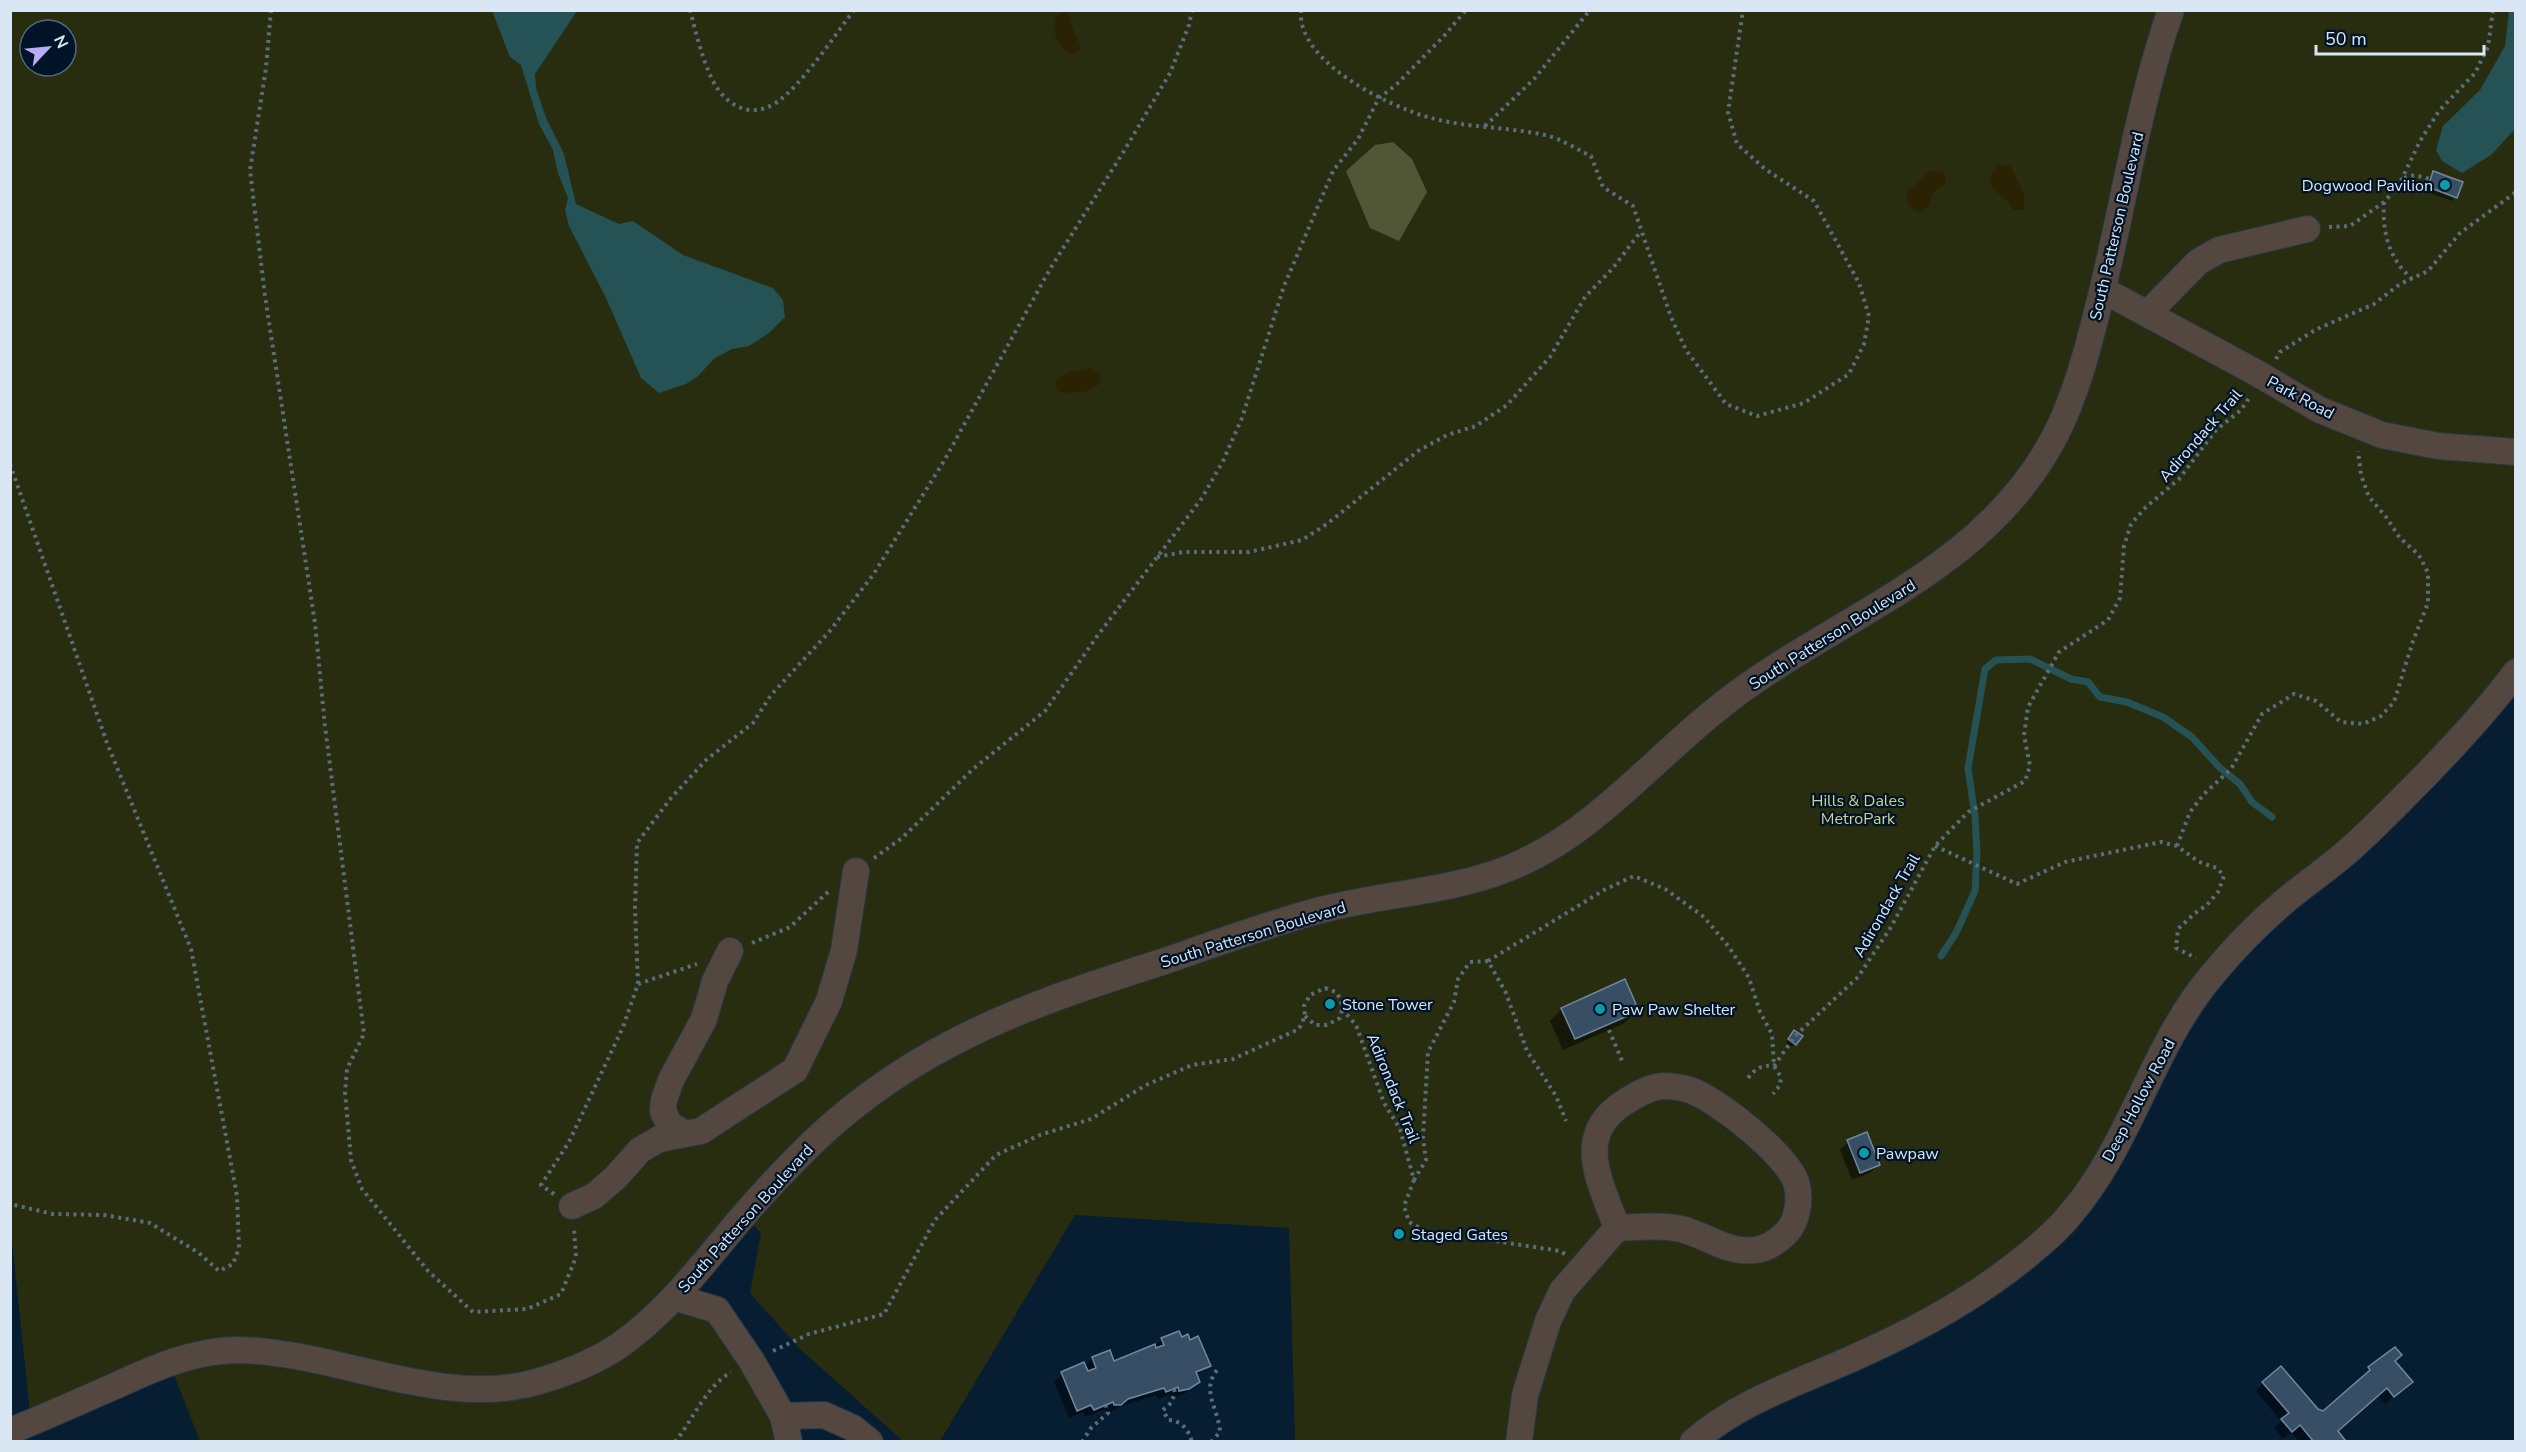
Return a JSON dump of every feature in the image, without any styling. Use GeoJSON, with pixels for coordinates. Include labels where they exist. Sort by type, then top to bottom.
{"type":"FeatureCollection","features":[{"type":"Feature","properties":{"kind":"street","name":"South Patterson Boulevard"},"geometry":{"type":"LineString","coordinates":[[10,1431],[169,1361],[198,1353],[233,1350],[269,1352],[466,1389],[499,1389],[534,1383],[570,1371],[612,1351],[628,1340],[674,1297],[744,1214],[802,1153],[873,1092],[949,1044],[1002,1019],[1074,991],[1315,911],[1470,880],[1506,870],[1551,848],[1609,805],[1723,704],[1776,665],[1929,574],[1965,547],[2005,509],[2032,477],[2065,416],[2092,334],[2140,122],[2170,10]]}},
{"type":"Feature","properties":{"kind":"street"},"geometry":{"type":"LineString","coordinates":[[2147,314],[2198,262],[2219,250],[2307,230]]}},
{"type":"Feature","properties":{"kind":"street","name":"Park Road"},"geometry":{"type":"LineString","coordinates":[[2103,290],[2320,410],[2382,435],[2438,446],[2516,452]]}},
{"type":"Feature","properties":{"kind":"street","name":"Deep Hollow Road"},"geometry":{"type":"LineString","coordinates":[[1693,1442],[1732,1414],[1773,1392],[1898,1337],[1992,1281],[2031,1252],[2068,1218],[2095,1181],[2179,1021],[2218,967],[2286,900],[2369,832],[2481,717],[2516,672]]}},
{"type":"Feature","properties":{"kind":"street"},"geometry":{"type":"LineString","coordinates":[[572,1206],[594,1196],[616,1177],[640,1150],[659,1139],[701,1131],[795,1070],[829,1001],[844,950],[856,871]]}},
{"type":"Feature","properties":{"kind":"street"},"geometry":{"type":"LineString","coordinates":[[684,1133],[670,1125],[663,1112],[664,1100],[671,1080],[704,1019],[715,981],[730,951]]}},
{"type":"Feature","properties":{"kind":"street"},"geometry":{"type":"LineString","coordinates":[[1519,1442],[1525,1395],[1548,1321],[1562,1291],[1617,1228],[1656,1226],[1682,1229],[1734,1249],[1756,1250],[1778,1241],[1792,1228],[1799,1207],[1796,1181],[1776,1152],[1731,1114],[1690,1090],[1662,1086],[1642,1092],[1619,1106],[1602,1123],[1596,1140],[1593,1162],[1617,1228]]}},
{"type":"Feature","properties":{"kind":"street"},"geometry":{"type":"LineString","coordinates":[[674,1297],[717,1310],[751,1360],[783,1416],[789,1442]]}},
{"type":"Feature","properties":{"kind":"street"},"geometry":{"type":"LineString","coordinates":[[783,1416],[824,1415],[853,1428],[870,1442]]}},
{"type":"Feature","properties":{"kind":"path"},"geometry":{"type":"LineString","coordinates":[[271,10],[266,68],[250,170],[265,296],[315,623],[325,726],[364,1034],[347,1069],[345,1092],[351,1160],[362,1189],[428,1271],[473,1312],[527,1310],[561,1294],[576,1257],[572,1206],[541,1185],[569,1142],[623,1027],[638,984],[635,907],[637,843],[671,798],[706,760],[753,723],[771,695],[829,632],[873,575],[944,461],[1050,269],[1124,151],[1170,72],[1189,25],[1192,10]]}},
{"type":"Feature","properties":{"kind":"path"},"geometry":{"type":"LineString","coordinates":[[690,10],[713,81],[726,99],[741,110],[758,110],[776,103],[789,92],[854,10]]}},
{"type":"Feature","properties":{"kind":"path"},"geometry":{"type":"LineString","coordinates":[[1300,10],[1300,18],[1308,39],[1325,63],[1379,98],[1432,118],[1547,135],[1591,156],[1604,187],[1633,206],[1671,317],[1686,350],[1726,404],[1757,416],[1804,403],[1849,374],[1864,344],[1869,316],[1859,283],[1814,201],[1765,169],[1737,144],[1728,112],[1743,10]]}},
{"type":"Feature","properties":{"kind":"path"},"geometry":{"type":"LineString","coordinates":[[638,984],[652,981],[790,927],[817,900],[902,838],[972,769],[1045,711],[1202,498],[1223,461],[1242,418],[1284,286],[1333,171],[1358,139],[1379,98],[1404,77],[1466,10]]}},
{"type":"Feature","properties":{"kind":"path"},"geometry":{"type":"LineString","coordinates":[[1485,126],[1534,79],[1590,10]]}},
{"type":"Feature","properties":{"kind":"path"},"geometry":{"type":"LineString","coordinates":[[2307,230],[2350,226],[2384,202],[2403,178],[2420,141],[2439,111],[2475,73],[2488,47],[2493,10]]}},
{"type":"Feature","properties":{"kind":"path"},"geometry":{"type":"LineString","coordinates":[[2403,178],[2415,175],[2430,179]]}},
{"type":"Feature","properties":{"kind":"path","name":"Adirondack Trail"},"geometry":{"type":"LineString","coordinates":[[1774,1066],[1795,1036],[1857,977],[1891,927],[1935,846],[1968,812],[2025,781],[2030,766],[2024,735],[2028,707],[2059,652],[2108,620],[2120,598],[2124,546],[2131,524],[2145,508],[2180,479],[2216,430],[2241,410],[2280,352],[2315,330],[2374,304],[2400,284],[2428,271],[2460,232],[2516,192]]}},
{"type":"Feature","properties":{"kind":"path"},"geometry":{"type":"LineString","coordinates":[[2384,202],[2383,223],[2394,260],[2412,279]]}},
{"type":"Feature","properties":{"kind":"path"},"geometry":{"type":"LineString","coordinates":[[1156,558],[1183,552],[1249,552],[1302,540],[1327,524],[1418,451],[1447,435],[1476,426],[1507,405],[1533,378],[1550,357],[1585,297],[1613,268],[1641,231]]}},
{"type":"Feature","properties":{"kind":"path"},"geometry":{"type":"LineString","coordinates":[[2177,846],[2190,813],[2204,794],[2231,770],[2262,714],[2294,694],[2316,701],[2341,722],[2363,724],[2381,716],[2394,702],[2413,641],[2428,603],[2428,573],[2420,555],[2400,538],[2369,497],[2361,475],[2354,424]]}},
{"type":"Feature","properties":{"kind":"path"},"geometry":{"type":"LineString","coordinates":[[10,464],[107,743],[191,949],[237,1196],[239,1248],[234,1264],[219,1271],[199,1252],[150,1223],[104,1215],[53,1214],[10,1204]]}},
{"type":"Feature","properties":{"kind":"path"},"geometry":{"type":"LineString","coordinates":[[1935,846],[2017,884],[2065,862],[2093,855],[2121,852],[2161,843],[2177,846],[2199,862],[2217,868],[2224,876],[2218,892],[2207,905],[2178,929],[2176,948],[2218,967]]}},
{"type":"Feature","properties":{"kind":"path"},"geometry":{"type":"LineString","coordinates":[[1566,1121],[1556,1096],[1527,1051],[1506,993],[1488,961],[1604,891],[1634,876],[1665,889],[1704,916],[1749,978],[1760,1011],[1772,1034],[1774,1066],[1781,1077],[1780,1085],[1773,1094]]}},
{"type":"Feature","properties":{"kind":"path","name":"Adirondack Trail"},"geometry":{"type":"LineString","coordinates":[[1414,1179],[1426,1160],[1423,1138],[1428,1052],[1454,1002],[1458,979],[1470,962],[1488,961]]}},
{"type":"Feature","properties":{"kind":"path","name":"Adirondack Trail"},"geometry":{"type":"LineString","coordinates":[[675,1442],[722,1378],[751,1360],[809,1334],[884,1314],[935,1220],[996,1155],[1040,1135],[1091,1119],[1146,1085],[1192,1065],[1233,1059],[1299,1029],[1305,1016],[1304,1006],[1310,995],[1325,988],[1336,992],[1341,1000],[1342,1010],[1356,1025],[1384,1103],[1400,1129],[1414,1179]]}},
{"type":"Feature","properties":{"kind":"path"},"geometry":{"type":"LineString","coordinates":[[1305,1016],[1315,1025],[1327,1025],[1340,1018],[1342,1010]]}},
{"type":"Feature","properties":{"kind":"path"},"geometry":{"type":"LineString","coordinates":[[1609,1030],[1623,1063]]}},
{"type":"Feature","properties":{"kind":"path"},"geometry":{"type":"LineString","coordinates":[[1748,1078],[1755,1068],[1764,1065],[1774,1066]]}},
{"type":"Feature","properties":{"kind":"path"},"geometry":{"type":"LineString","coordinates":[[1414,1179],[1404,1206],[1406,1214],[1409,1222],[1429,1233],[1560,1251],[1583,1266]]}},
{"type":"Feature","properties":{"kind":"path"},"geometry":{"type":"LineString","coordinates":[[1212,1442],[1220,1432],[1210,1392],[1212,1378],[1219,1368]]}},
{"type":"Feature","properties":{"kind":"path"},"geometry":{"type":"LineString","coordinates":[[1174,1389],[1175,1393],[1171,1402],[1163,1410],[1163,1414],[1168,1420],[1178,1422],[1189,1432],[1192,1442]]}},
{"type":"Feature","properties":{"kind":"path"},"geometry":{"type":"LineString","coordinates":[[1082,1442],[1091,1428],[1108,1413],[1106,1406]]}},
{"type":"Feature","properties":{"kind":"green space","name":"Hills & Dales MetroPark"},"geometry":{"type":"Polygon","coordinates":[[[11,11],[2515,11],[2515,672],[2243,940],[2121,1135],[2031,1252],[1693,1441],[1295,1441],[1289,1228],[1075,1215],[940,1441],[903,1441],[801,1350],[750,1293],[761,1233],[744,1215],[674,1296],[717,1310],[789,1441],[200,1441],[169,1362],[31,1423],[11,1231],[11,11]]]}},
{"type":"Feature","properties":{"kind":"shaded area"},"geometry":{"type":"Polygon","coordinates":[[[492,11],[577,11],[535,74],[536,88],[546,118],[564,154],[576,204],[619,224],[633,221],[683,255],[773,288],[783,300],[785,317],[769,333],[749,346],[732,349],[715,358],[697,377],[686,384],[659,393],[641,378],[606,298],[569,226],[565,210],[568,198],[558,173],[553,150],[539,124],[521,65],[510,57],[492,11]]]}},
{"type":"Feature","properties":{"kind":"shaded area"},"geometry":{"type":"Polygon","coordinates":[[[2509,11],[2515,11],[2515,129],[2491,155],[2462,173],[2442,161],[2436,150],[2443,126],[2480,90],[2505,46],[2509,11]]]}},
{"type":"Feature","properties":{"kind":"shaded area"},"geometry":{"type":"Polygon","coordinates":[[[1393,142],[1412,159],[1427,192],[1399,241],[1370,228],[1346,171],[1375,145],[1393,142]]]}},
{"type":"Feature","properties":{"kind":"sand"},"geometry":{"type":"Polygon","coordinates":[[[1061,13],[1068,13],[1070,16],[1073,30],[1081,47],[1077,53],[1070,54],[1056,39],[1055,18],[1061,13]]]}},
{"type":"Feature","properties":{"kind":"sand"},"geometry":{"type":"Polygon","coordinates":[[[2010,165],[2024,195],[2024,210],[2013,210],[2004,197],[1994,191],[1990,184],[1991,174],[1996,166],[2010,165]]]}},
{"type":"Feature","properties":{"kind":"sand"},"geometry":{"type":"Polygon","coordinates":[[[1931,170],[1944,172],[1946,183],[1933,192],[1929,207],[1921,212],[1914,211],[1907,201],[1907,192],[1931,170]]]}},
{"type":"Feature","properties":{"kind":"sand"},"geometry":{"type":"Polygon","coordinates":[[[1090,368],[1099,373],[1100,380],[1093,389],[1059,392],[1055,386],[1059,378],[1064,375],[1090,368]]]}},
{"type":"Feature","properties":{"kind":"building","name":"Dogwood Pavilion"},"geometry":{"type":"Polygon","coordinates":[[[2433,171],[2463,182],[2457,198],[2428,187],[2433,171]]]}},
{"type":"Feature","properties":{"kind":"building","name":"Paw Paw Shelter"},"geometry":{"type":"Polygon","coordinates":[[[1625,979],[1639,1011],[1575,1039],[1561,1008],[1625,979]]]}},
{"type":"Feature","properties":{"kind":"building"},"geometry":{"type":"Polygon","coordinates":[[[1794,1030],[1803,1036],[1796,1045],[1788,1039],[1794,1030]]]}},
{"type":"Feature","properties":{"kind":"building","name":"Pawpaw"},"geometry":{"type":"Polygon","coordinates":[[[1867,1132],[1880,1165],[1860,1173],[1847,1140],[1867,1132]]]}},
{"type":"Feature","properties":{"kind":"building"},"geometry":{"type":"Polygon","coordinates":[[[1179,1331],[1182,1337],[1188,1334],[1190,1340],[1198,1336],[1211,1366],[1196,1372],[1200,1382],[1189,1389],[1179,1391],[1178,1387],[1166,1392],[1164,1388],[1128,1399],[1121,1405],[1114,1405],[1113,1402],[1094,1410],[1091,1405],[1077,1411],[1061,1372],[1084,1362],[1088,1371],[1096,1368],[1092,1357],[1110,1350],[1114,1361],[1155,1344],[1156,1348],[1164,1345],[1161,1338],[1179,1331]]]}},
{"type":"Feature","properties":{"kind":"building"},"geometry":{"type":"Polygon","coordinates":[[[2395,1347],[2402,1355],[2395,1361],[2413,1382],[2394,1397],[2387,1388],[2338,1431],[2345,1440],[2343,1442],[2314,1442],[2300,1425],[2292,1432],[2281,1419],[2289,1413],[2262,1382],[2281,1366],[2318,1409],[2323,1411],[2370,1370],[2368,1367],[2395,1347]]]}},
{"type":"Feature","properties":{"kind":"waterway"},"geometry":{"type":"LineString","coordinates":[[1941,956],[1956,933],[1975,891],[1977,853],[1975,816],[1968,768],[1985,669],[1996,660],[2030,659],[2071,679],[2088,682],[2100,697],[2127,702],[2163,717],[2192,737],[2220,768],[2240,784],[2252,802],[2272,817]]}},
{"type":"Feature","properties":{"kind":"place","name":"Dogwood Pavilion"},"geometry":{"type":"Point","coordinates":[2445,185]}},
{"type":"Feature","properties":{"kind":"place","name":"Stone Tower"},"geometry":{"type":"Point","coordinates":[1330,1004]}},
{"type":"Feature","properties":{"kind":"place","name":"Paw Paw Shelter"},"geometry":{"type":"Point","coordinates":[1600,1009]}},
{"type":"Feature","properties":{"kind":"place","name":"Pawpaw"},"geometry":{"type":"Point","coordinates":[1864,1153]}},
{"type":"Feature","properties":{"kind":"place","name":"Staged Gates"},"geometry":{"type":"Point","coordinates":[1399,1234]}}]}
